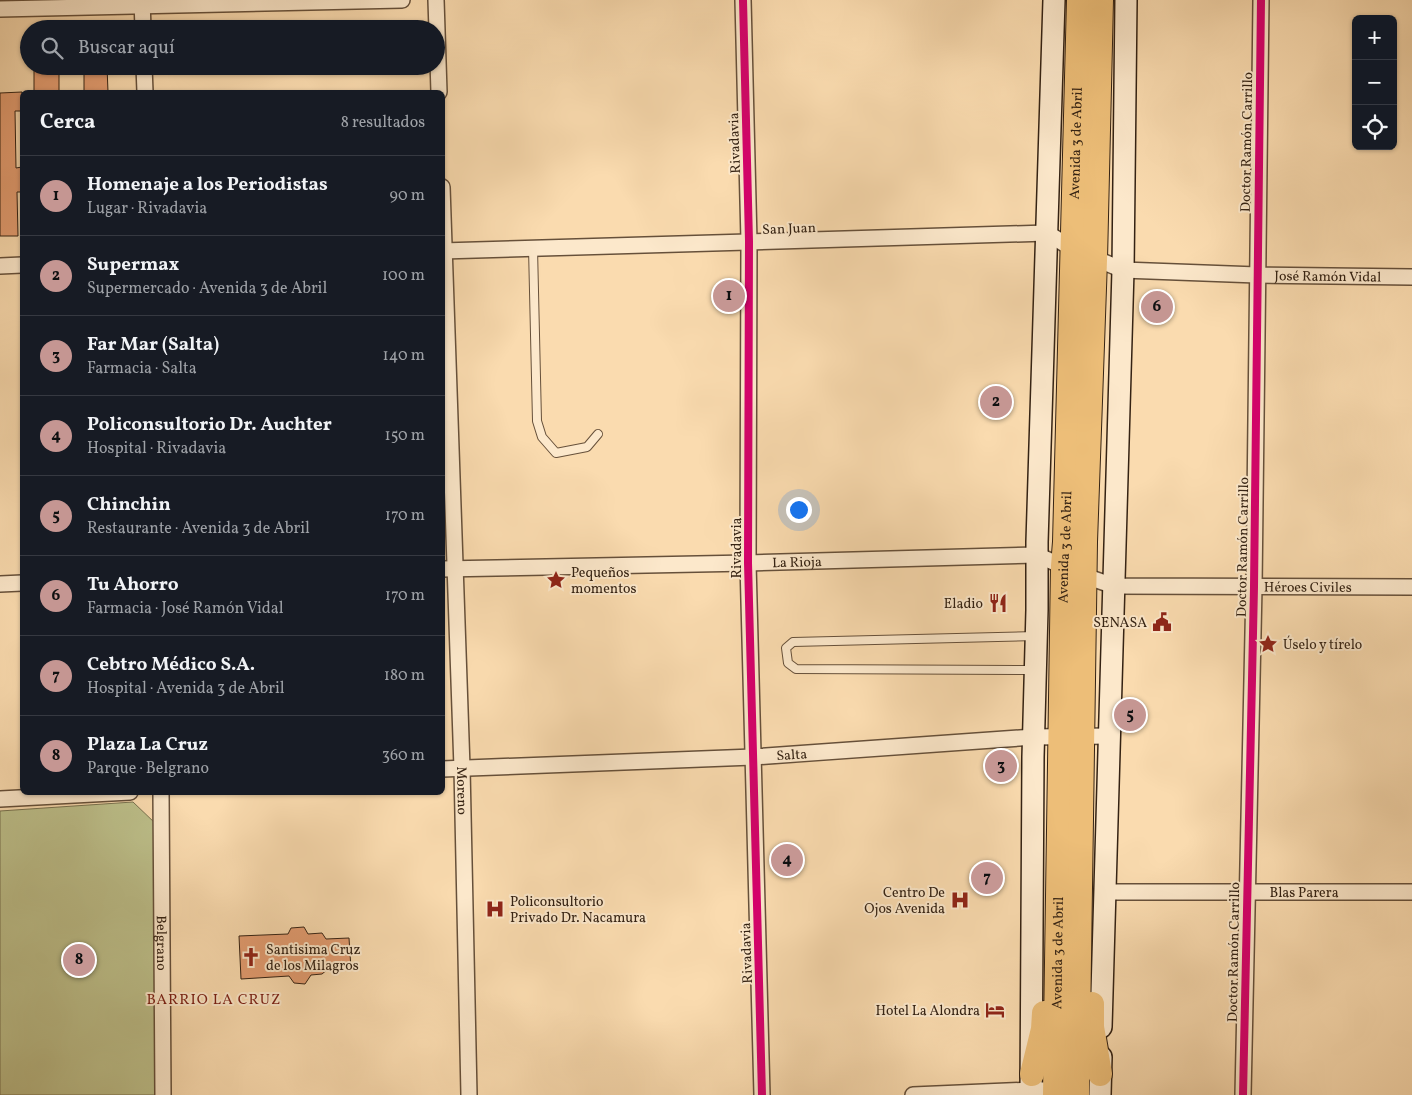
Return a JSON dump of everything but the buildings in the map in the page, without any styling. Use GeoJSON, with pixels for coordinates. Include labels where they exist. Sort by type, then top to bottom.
{"type":"FeatureCollection","features":[{"type":"Feature","properties":{"kind":"highway","name":"Avenida 3 de Abril"},"geometry":{"type":"LineString","coordinates":[[1072,737],[1064,566],[1079,0]]}},
{"type":"Feature","properties":{"kind":"highway","name":"Avenida 3 de Abril"},"geometry":{"type":"LineString","coordinates":[[1082,1090],[1069,832],[1060,757],[1072,737],[1085,576],[1101,0]]}},
{"type":"Feature","properties":{"kind":"highway"},"geometry":{"type":"LineString","coordinates":[[1032,1086],[1043,1029],[1049,933],[1069,832]]}},
{"type":"Feature","properties":{"kind":"highway"},"geometry":{"type":"LineString","coordinates":[[1069,832],[1091,941],[1092,1027],[1082,1090]]}},
{"type":"Feature","properties":{"kind":"main road","name":"Avenida 3 de Abril"},"geometry":{"type":"LineString","coordinates":[[1032,1086],[1037,554],[1054,0]]}},
{"type":"Feature","properties":{"kind":"main road"},"geometry":{"type":"LineString","coordinates":[[1082,1090],[1105,892],[1123,270],[1126,0]]}},
{"type":"Feature","properties":{"kind":"street"},"geometry":{"type":"LineString","coordinates":[[0,9],[142,3],[402,0]]}},
{"type":"Feature","properties":{"kind":"street"},"geometry":{"type":"LineString","coordinates":[[436,0],[437,20]]}},
{"type":"Feature","properties":{"kind":"street","name":"Rivadavia"},"geometry":{"type":"LineString","coordinates":[[743,0],[749,241],[748,563],[762,1095]]}},
{"type":"Feature","properties":{"kind":"street","name":"Doctor Ramón Carrillo"},"geometry":{"type":"LineString","coordinates":[[1243,1095],[1254,587],[1261,0]]}},
{"type":"Feature","properties":{"kind":"street"},"geometry":{"type":"LineString","coordinates":[[142,3],[143,20]]}},
{"type":"Feature","properties":{"kind":"street"},"geometry":{"type":"LineString","coordinates":[[144,75],[145,90]]}},
{"type":"Feature","properties":{"kind":"street"},"geometry":{"type":"LineString","coordinates":[[438,75],[439,90]]}},
{"type":"Feature","properties":{"kind":"street"},"geometry":{"type":"LineString","coordinates":[[1046,233],[1094,260],[1123,270]]}},
{"type":"Feature","properties":{"kind":"street","name":"San Juan"},"geometry":{"type":"LineString","coordinates":[[445,251],[1046,233]]}},
{"type":"Feature","properties":{"kind":"street"},"geometry":{"type":"LineString","coordinates":[[0,266],[20,265]]}},
{"type":"Feature","properties":{"kind":"street","name":"José Ramón Vidal"},"geometry":{"type":"LineString","coordinates":[[1123,270],[1257,275],[1412,276]]}},
{"type":"Feature","properties":{"kind":"street","name":"Moreno"},"geometry":{"type":"LineString","coordinates":[[445,330],[448,569],[462,768],[469,1095]]}},
{"type":"Feature","properties":{"kind":"street","name":"La Rioja"},"geometry":{"type":"LineString","coordinates":[[448,569],[748,563],[1037,554],[1085,576],[1114,586]]}},
{"type":"Feature","properties":{"kind":"street"},"geometry":{"type":"LineString","coordinates":[[0,584],[20,583]]}},
{"type":"Feature","properties":{"kind":"street","name":"Héroes Civiles"},"geometry":{"type":"LineString","coordinates":[[1114,586],[1412,587]]}},
{"type":"Feature","properties":{"kind":"street","name":"Salta"},"geometry":{"type":"LineString","coordinates":[[445,769],[752,757],[1034,737],[1109,736]]}},
{"type":"Feature","properties":{"kind":"street"},"geometry":{"type":"LineString","coordinates":[[0,799],[74,795]]}},
{"type":"Feature","properties":{"kind":"street","name":"Belgrano"},"geometry":{"type":"LineString","coordinates":[[161,795],[163,1095]]}},
{"type":"Feature","properties":{"kind":"street","name":"Blas Parera"},"geometry":{"type":"LineString","coordinates":[[1105,892],[1412,892]]}},
{"type":"Feature","properties":{"kind":"street"},"geometry":{"type":"LineString","coordinates":[[913,1095],[1032,1086],[1082,1090]]}},
{"type":"Feature","properties":{"kind":"lane"},"geometry":{"type":"LineString","coordinates":[[533,248],[537,420],[542,437],[556,453],[587,447],[598,434]]}},
{"type":"Feature","properties":{"kind":"lane"},"geometry":{"type":"LineString","coordinates":[[1035,670],[796,669],[788,663],[786,648],[793,642],[1036,636]]}},
{"type":"Feature","properties":{"kind":"green space"},"geometry":{"type":"Polygon","coordinates":[[[133,802],[156,824],[161,1095],[0,1095],[0,811],[133,802]]]}},
{"type":"Feature","properties":{"kind":"cycle path"},"geometry":{"type":"LineString","coordinates":[[743,0],[749,241],[748,563],[762,1095]]}},
{"type":"Feature","properties":{"kind":"cycle path"},"geometry":{"type":"LineString","coordinates":[[1243,1095],[1254,587],[1261,0]]}},
{"type":"Feature","properties":{"kind":"place","name":"Homenaje a los Periodistas"},"geometry":{"type":"Point","coordinates":[729,296]}},
{"type":"Feature","properties":{"kind":"place","name":"Tu Ahorro"},"geometry":{"type":"Point","coordinates":[1157,307]}},
{"type":"Feature","properties":{"kind":"place","name":"Supermax"},"geometry":{"type":"Point","coordinates":[996,402]}},
{"type":"Feature","properties":{"kind":"place","name":"Pequeños momentos"},"geometry":{"type":"Point","coordinates":[556,580]}},
{"type":"Feature","properties":{"kind":"place","name":"Eladio"},"geometry":{"type":"Point","coordinates":[998,603]}},
{"type":"Feature","properties":{"kind":"place","name":"SENASA"},"geometry":{"type":"Point","coordinates":[1162,622]}},
{"type":"Feature","properties":{"kind":"place","name":"Úselo y tírelo"},"geometry":{"type":"Point","coordinates":[1268,644]}},
{"type":"Feature","properties":{"kind":"place","name":"Chinchin"},"geometry":{"type":"Point","coordinates":[1130,715]}},
{"type":"Feature","properties":{"kind":"place","name":"Far Mar (Salta)"},"geometry":{"type":"Point","coordinates":[1001,766]}},
{"type":"Feature","properties":{"kind":"place","name":"Policonsultorio Dr. Auchter"},"geometry":{"type":"Point","coordinates":[787,860]}},
{"type":"Feature","properties":{"kind":"place","name":"Cebtro Médico S.A."},"geometry":{"type":"Point","coordinates":[987,878]}},
{"type":"Feature","properties":{"kind":"place","name":"Centro De Ojos Avenida"},"geometry":{"type":"Point","coordinates":[960,900]}},
{"type":"Feature","properties":{"kind":"place","name":"Policonsultorio Privado Dr. Nacamura"},"geometry":{"type":"Point","coordinates":[495,909]}},
{"type":"Feature","properties":{"kind":"place","name":"Santisima Cruz de los Milagros"},"geometry":{"type":"Point","coordinates":[251,957]}},
{"type":"Feature","properties":{"kind":"place","name":"Plaza La Cruz"},"geometry":{"type":"Point","coordinates":[79,960]}},
{"type":"Feature","properties":{"kind":"place","name":"Hotel La Alondra"},"geometry":{"type":"Point","coordinates":[995,1010]}},
{"type":"Feature","properties":{"kind":"district","name":"BARRIO LA CRUZ"},"geometry":{"type":"Point","coordinates":[214,999]}}]}
